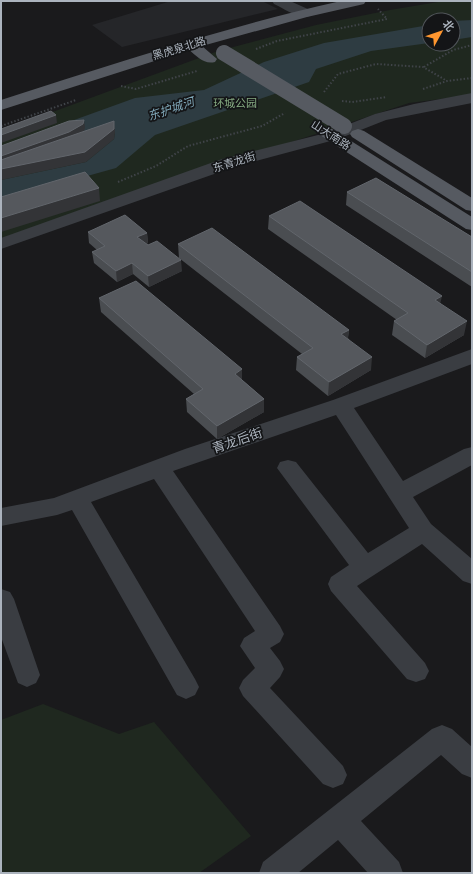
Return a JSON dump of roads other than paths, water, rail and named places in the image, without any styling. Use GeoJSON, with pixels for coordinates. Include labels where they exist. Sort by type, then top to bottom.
{"type":"FeatureCollection","features":[{"type":"Feature","properties":{"kind":"main road","name":"黑虎泉北路"},"geometry":{"type":"LineString","coordinates":[[1,106],[196,42],[305,13],[359,1]]}},
{"type":"Feature","properties":{"kind":"main road","name":"山大南路"},"geometry":{"type":"LineString","coordinates":[[196,42],[338,131],[472,206]]}},
{"type":"Feature","properties":{"kind":"main road","name":"山大南路"},"geometry":{"type":"LineString","coordinates":[[338,131],[472,225]]}},
{"type":"Feature","properties":{"kind":"street"},"geometry":{"type":"LineString","coordinates":[[279,1],[305,13]]}},
{"type":"Feature","properties":{"kind":"street","name":"东青龙街"},"geometry":{"type":"LineString","coordinates":[[1,244],[101,207],[228,163],[414,108],[472,98]]}},
{"type":"Feature","properties":{"kind":"street","name":"青龙后街"},"geometry":{"type":"LineString","coordinates":[[1,517],[57,506],[159,468],[340,405],[472,356]]}},
{"type":"Feature","properties":{"kind":"street"},"geometry":{"type":"LineString","coordinates":[[340,405],[423,531],[472,574]]}},
{"type":"Feature","properties":{"kind":"street"},"geometry":{"type":"LineString","coordinates":[[400,494],[472,455]]}},
{"type":"Feature","properties":{"kind":"street"},"geometry":{"type":"LineString","coordinates":[[159,468],[270,634],[253,646],[271,669],[252,688],[333,775]]}},
{"type":"Feature","properties":{"kind":"street"},"geometry":{"type":"LineString","coordinates":[[288,468],[366,567]]}},
{"type":"Feature","properties":{"kind":"street"},"geometry":{"type":"LineString","coordinates":[[77,498],[186,687]]}},
{"type":"Feature","properties":{"kind":"street"},"geometry":{"type":"LineString","coordinates":[[416,671],[340,584],[423,531]]}},
{"type":"Feature","properties":{"kind":"street"},"geometry":{"type":"LineString","coordinates":[[1,598],[28,675]]}},
{"type":"Feature","properties":{"kind":"street"},"geometry":{"type":"LineString","coordinates":[[274,873],[442,738],[472,765]]}},
{"type":"Feature","properties":{"kind":"street"},"geometry":{"type":"LineString","coordinates":[[340,820],[388,873]]}},
{"type":"Feature","properties":{"kind":"water"},"geometry":{"type":"Polygon","coordinates":[[[472,20],[472,37],[461,39],[461,21],[472,20]]]}},
{"type":"Feature","properties":{"kind":"water","name":"东护城河"},"geometry":{"type":"Polygon","coordinates":[[[421,26],[421,44],[371,51],[316,69],[309,82],[155,135],[116,168],[1,200],[1,180],[86,162],[114,139],[115,132],[1,164],[63,124],[135,98],[204,90],[264,62],[324,43],[421,26]]]}},
{"type":"Feature","properties":{"kind":"park label","name":"环城公园"},"geometry":{"type":"Point","coordinates":[235,103]}}]}
